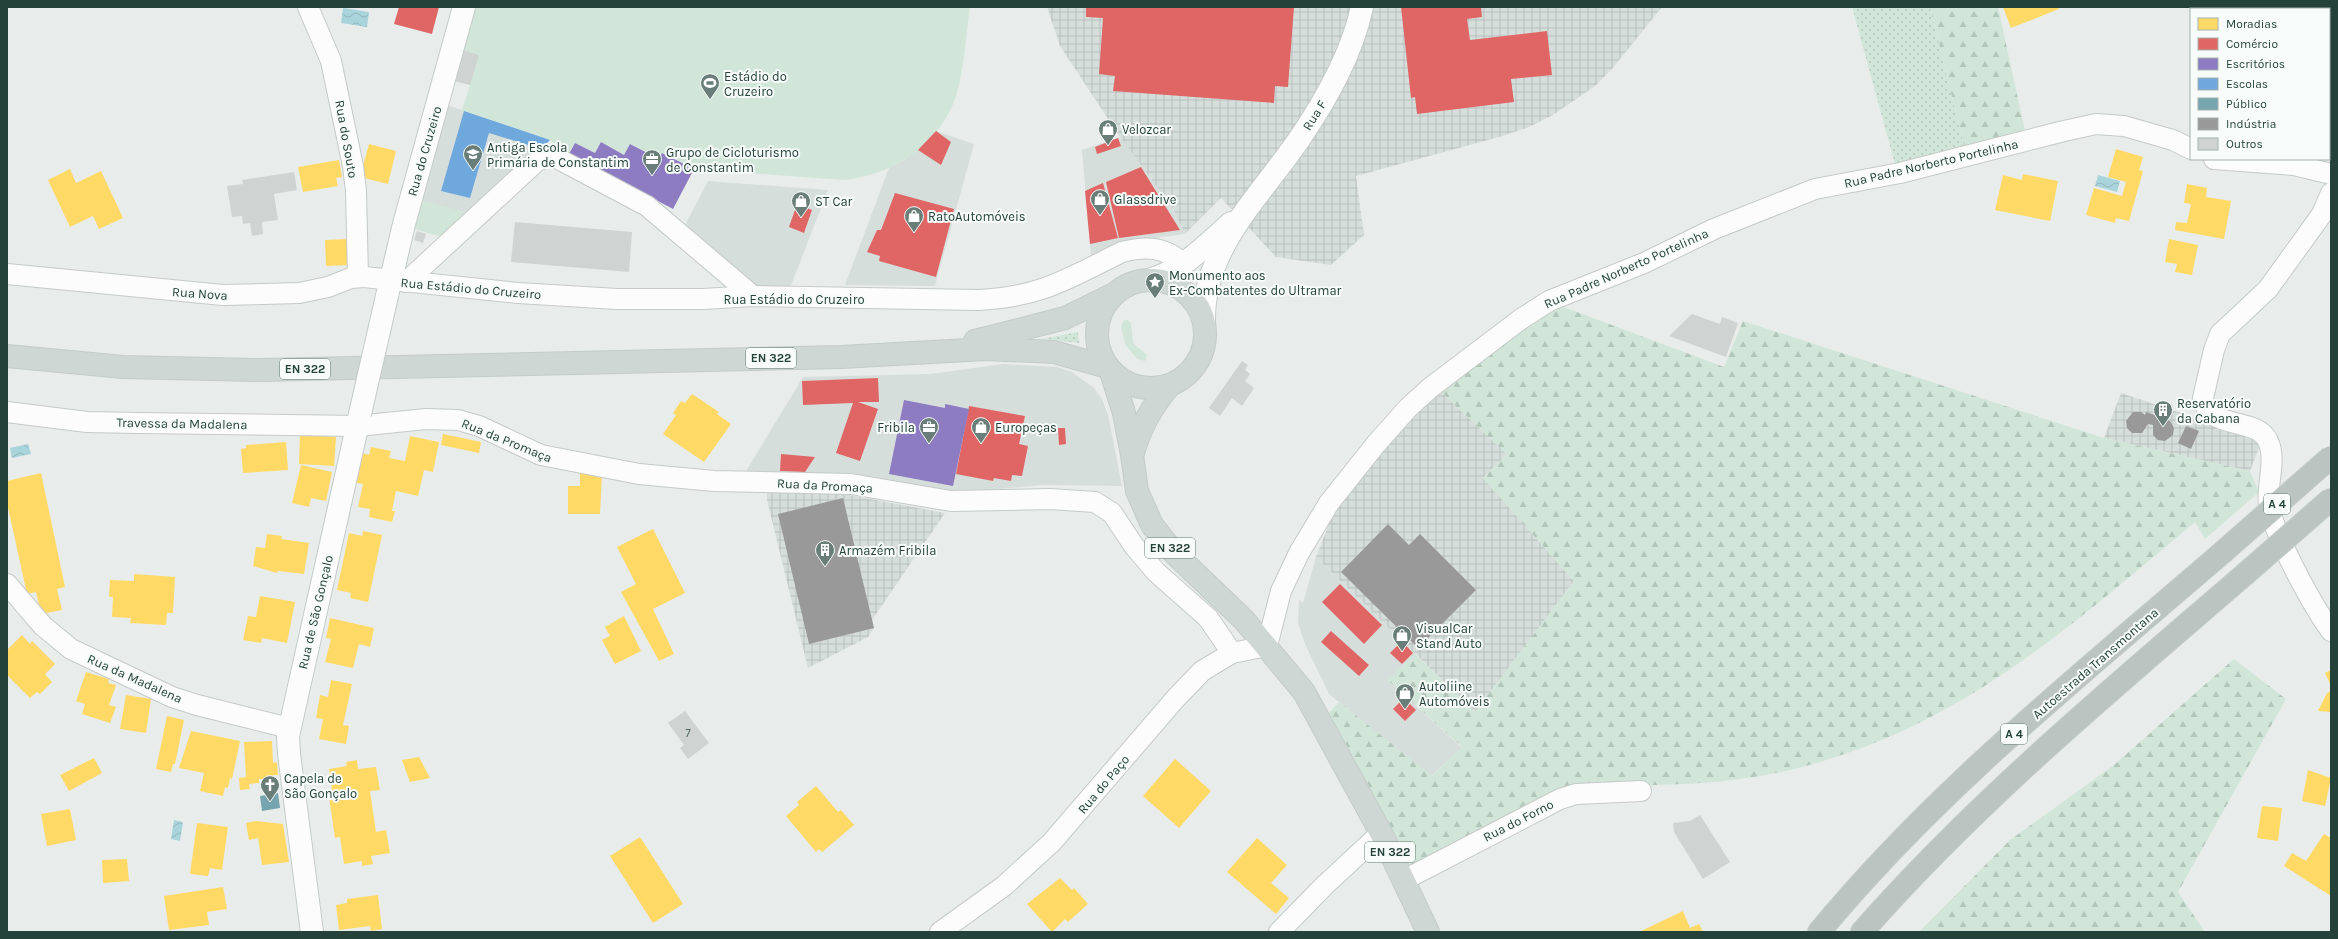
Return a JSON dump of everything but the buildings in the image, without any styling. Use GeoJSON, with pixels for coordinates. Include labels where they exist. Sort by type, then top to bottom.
{"type":"FeatureCollection","features":[{"type":"Feature","properties":{"kind":"highway","name":"Autoestrada Transmontana"},"geometry":{"type":"LineString","coordinates":[[1820,932],[1879,866],[1984,762],[2331,457]]}},
{"type":"Feature","properties":{"kind":"highway","name":"A 4"},"geometry":{"type":"LineString","coordinates":[[1862,932],[1920,868],[2027,765],[2331,499]]}},
{"type":"Feature","properties":{"kind":"main road","name":"EN 322"},"geometry":{"type":"LineString","coordinates":[[7,356],[123,367],[262,370],[841,357],[940,350],[986,349],[1054,352],[1080,358],[1109,370],[1124,382],[1138,388],[1154,389],[1170,385],[1184,378],[1195,366],[1202,352],[1206,336],[1204,320],[1197,304],[1185,291],[1169,282],[1152,279],[1138,280],[1124,286],[1113,294],[1066,318],[940,350]]}},
{"type":"Feature","properties":{"kind":"main road","name":"EN 322"},"geometry":{"type":"LineString","coordinates":[[1113,294],[1102,308],[1098,326],[1098,349],[1109,370],[1120,398],[1132,454],[1137,491],[1152,525],[1174,553],[1244,620],[1295,680],[1316,712],[1381,833],[1428,932]]}},
{"type":"Feature","properties":{"kind":"main road","name":"EN 322"},"geometry":{"type":"LineString","coordinates":[[1132,454],[1148,414],[1170,385]]}},
{"type":"Feature","properties":{"kind":"street","name":"Rua do Souto"},"geometry":{"type":"LineString","coordinates":[[308,7],[331,61],[350,152],[356,191],[358,277]]}},
{"type":"Feature","properties":{"kind":"street","name":"Rua do Cruzeiro"},"geometry":{"type":"LineString","coordinates":[[395,286],[404,224],[464,7]]}},
{"type":"Feature","properties":{"kind":"street","name":"Rua F"},"geometry":{"type":"LineString","coordinates":[[1244,211],[1299,138],[1322,102],[1350,47],[1362,7]]}},
{"type":"Feature","properties":{"kind":"street","name":"Rua Padre Norberto Portelinha"},"geometry":{"type":"LineString","coordinates":[[1267,646],[1277,603],[1299,553],[1329,503],[1376,444],[1408,408],[1430,388],[1543,305],[1644,263],[1714,229],[1815,189],[1900,173],[2086,126],[2115,125],[2183,143]]}},
{"type":"Feature","properties":{"kind":"street"},"geometry":{"type":"LineString","coordinates":[[395,286],[537,161],[551,155],[647,206],[754,296]]}},
{"type":"Feature","properties":{"kind":"street"},"geometry":{"type":"LineString","coordinates":[[2229,160],[2290,164],[2331,174]]}},
{"type":"Feature","properties":{"kind":"street"},"geometry":{"type":"LineString","coordinates":[[2331,193],[2322,214],[2268,289],[2226,325],[2220,334],[2214,350],[2203,398],[2205,406],[2215,416],[2254,429],[2267,439],[2271,453],[2268,498],[2272,518],[2299,575],[2331,631]]}},
{"type":"Feature","properties":{"kind":"street"},"geometry":{"type":"LineString","coordinates":[[1152,279],[1167,274],[1183,264],[1244,211]]}},
{"type":"Feature","properties":{"kind":"street"},"geometry":{"type":"LineString","coordinates":[[1204,320],[1204,298],[1211,274],[1244,211]]}},
{"type":"Feature","properties":{"kind":"street","name":"Rua Estádio do Cruzeiro"},"geometry":{"type":"LineString","coordinates":[[395,286],[585,298],[671,300],[754,296],[882,299],[1000,299],[1050,288],[1122,252],[1133,249],[1157,248],[1175,256],[1183,264]]}},
{"type":"Feature","properties":{"kind":"street","name":"Rua Nova"},"geometry":{"type":"LineString","coordinates":[[7,274],[223,296],[299,293],[319,289],[358,277],[395,286]]}},
{"type":"Feature","properties":{"kind":"street","name":"Rua de São Gonçalo"},"geometry":{"type":"LineString","coordinates":[[312,932],[288,754],[289,728],[359,420],[395,286]]}},
{"type":"Feature","properties":{"kind":"street","name":"Travessa da Madalena"},"geometry":{"type":"LineString","coordinates":[[7,412],[87,422],[359,420]]}},
{"type":"Feature","properties":{"kind":"street","name":"Rua da Promaça"},"geometry":{"type":"LineString","coordinates":[[359,420],[426,418],[458,420],[479,426],[541,455],[605,469],[646,475],[714,481],[851,484],[957,501],[1050,499],[1095,502],[1112,513],[1134,546],[1156,572],[1208,618],[1232,653]]}},
{"type":"Feature","properties":{"kind":"street","name":"Rua da Madalena"},"geometry":{"type":"LineString","coordinates":[[7,584],[43,626],[71,649],[172,697],[197,705],[289,728]]}},
{"type":"Feature","properties":{"kind":"street","name":"Rua do Paço"},"geometry":{"type":"LineString","coordinates":[[940,932],[1004,886],[1036,858],[1068,825],[1193,680],[1212,664],[1232,653],[1267,646]]}},
{"type":"Feature","properties":{"kind":"street","name":"Rua do Forno"},"geometry":{"type":"LineString","coordinates":[[1404,880],[1560,798],[1576,794],[1641,791]]}},
{"type":"Feature","properties":{"kind":"street"},"geometry":{"type":"LineString","coordinates":[[1279,932],[1324,886],[1381,833]]}},
{"type":"Feature","properties":{"kind":"shaded area"},"geometry":{"type":"Polygon","coordinates":[[[1047,7],[1662,7],[1612,69],[1595,86],[1553,115],[1527,128],[1499,137],[1356,176],[1364,235],[1331,265],[1276,257],[1221,198],[1185,234],[1172,207],[1120,137],[1060,46],[1047,7]]]}},
{"type":"Feature","properties":{"kind":"shaded area","name":"Antiga Escola Primária de Constantim"},"geometry":{"type":"Polygon","coordinates":[[[447,105],[550,140],[446,238],[412,228],[447,105]]]}},
{"type":"Feature","properties":{"kind":"shaded area"},"geometry":{"type":"Polygon","coordinates":[[[936,131],[974,144],[935,286],[845,285],[889,168],[904,160],[936,131]]]}},
{"type":"Feature","properties":{"kind":"shaded area"},"geometry":{"type":"Polygon","coordinates":[[[1120,137],[1172,207],[1185,234],[1118,243],[1091,257],[1082,150],[1120,137]]]}},
{"type":"Feature","properties":{"kind":"shaded area"},"geometry":{"type":"Polygon","coordinates":[[[708,181],[828,190],[790,288],[755,288],[684,227],[708,181]]]}},
{"type":"Feature","properties":{"kind":"shaded area"},"geometry":{"type":"Polygon","coordinates":[[[1003,364],[1057,367],[1072,372],[1094,388],[1102,399],[1108,415],[1122,486],[1043,485],[950,493],[856,474],[745,473],[803,377],[930,374],[1003,364]]]}},
{"type":"Feature","properties":{"kind":"shaded area"},"geometry":{"type":"Polygon","coordinates":[[[1440,391],[1507,454],[1483,478],[1574,581],[1475,712],[1316,557],[1334,511],[1391,439],[1440,391]]]}},
{"type":"Feature","properties":{"kind":"shaded area"},"geometry":{"type":"Polygon","coordinates":[[[2121,393],[2257,438],[2261,443],[2250,471],[2104,438],[2121,393]]]}},
{"type":"Feature","properties":{"kind":"shaded area"},"geometry":{"type":"Polygon","coordinates":[[[767,487],[828,491],[945,513],[872,620],[874,628],[868,637],[808,668],[767,500],[767,487]]]}},
{"type":"Feature","properties":{"kind":"shaded area"},"geometry":{"type":"Polygon","coordinates":[[[1316,557],[1415,654],[1388,680],[1462,748],[1431,776],[1329,694],[1305,644],[1298,623],[1299,600],[1303,603],[1316,557]]]}},
{"type":"Feature","properties":{"kind":"green space","name":"Estádio do Cruzeiro"},"geometry":{"type":"Polygon","coordinates":[[[475,7],[970,7],[964,58],[958,89],[951,108],[942,124],[930,139],[899,163],[882,171],[863,177],[844,180],[694,169],[663,153],[659,159],[631,144],[624,155],[601,142],[595,153],[575,143],[569,154],[550,140],[462,110],[470,85],[454,81],[475,7]]]}},
{"type":"Feature","properties":{"kind":"green space"},"geometry":{"type":"Polygon","coordinates":[[[1852,7],[1930,7],[1965,149],[1895,164],[1852,7]]]}},
{"type":"Feature","properties":{"kind":"green space"},"geometry":{"type":"Polygon","coordinates":[[[1930,7],[1998,7],[2025,131],[1965,149],[1930,7]]]}},
{"type":"Feature","properties":{"kind":"green space"},"geometry":{"type":"Polygon","coordinates":[[[420,200],[472,214],[446,238],[412,228],[420,200]]]}},
{"type":"Feature","properties":{"kind":"green space"},"geometry":{"type":"Polygon","coordinates":[[[1561,306],[1724,367],[1743,321],[2104,438],[2250,471],[2259,492],[2205,539],[2195,522],[2105,598],[2059,634],[2013,667],[1964,698],[1914,726],[1860,749],[1802,767],[1765,775],[1691,784],[1592,785],[1557,791],[1526,804],[1412,867],[1329,713],[1339,702],[1432,776],[1462,747],[1388,680],[1415,654],[1475,712],[1574,581],[1483,478],[1507,454],[1440,391],[1537,320],[1561,306]]]}},
{"type":"Feature","properties":{"kind":"green space"},"geometry":{"type":"Polygon","coordinates":[[[1124,320],[1128,320],[1131,323],[1133,343],[1147,355],[1145,361],[1137,359],[1125,344],[1121,326],[1124,320]]]}},
{"type":"Feature","properties":{"kind":"green space"},"geometry":{"type":"Polygon","coordinates":[[[1078,332],[1079,343],[1042,339],[1078,332]]]}},
{"type":"Feature","properties":{"kind":"green space"},"geometry":{"type":"Polygon","coordinates":[[[2234,659],[2286,699],[2178,892],[2205,932],[1919,932],[2010,840],[2114,765],[2234,659]]]}},
{"type":"Feature","properties":{"kind":"water"},"geometry":{"type":"Polygon","coordinates":[[[343,8],[369,12],[367,27],[341,23],[343,8]]]}},
{"type":"Feature","properties":{"kind":"water"},"geometry":{"type":"Polygon","coordinates":[[[2098,175],[2120,181],[2117,192],[2095,186],[2098,175]]]}},
{"type":"Feature","properties":{"kind":"water"},"geometry":{"type":"Polygon","coordinates":[[[28,444],[31,454],[12,458],[10,448],[28,444]]]}},
{"type":"Feature","properties":{"kind":"water"},"geometry":{"type":"Polygon","coordinates":[[[174,820],[183,822],[180,841],[171,839],[174,820]]]}},
{"type":"Feature","properties":{"kind":"place","name":"Estádio do Cruzeiro"},"geometry":{"type":"Point","coordinates":[710,100]}},
{"type":"Feature","properties":{"kind":"place","name":"Velozcar"},"geometry":{"type":"Point","coordinates":[1108,146]}},
{"type":"Feature","properties":{"kind":"place","name":"Antiga Escola Primária de Constantim"},"geometry":{"type":"Point","coordinates":[473,171]}},
{"type":"Feature","properties":{"kind":"place","name":"Grupo de Cicloturismo de Constantim"},"geometry":{"type":"Point","coordinates":[652,176]}},
{"type":"Feature","properties":{"kind":"place","name":"Glassdrive"},"geometry":{"type":"Point","coordinates":[1100,216]}},
{"type":"Feature","properties":{"kind":"place","name":"ST Car"},"geometry":{"type":"Point","coordinates":[801,218]}},
{"type":"Feature","properties":{"kind":"place","name":"RatoAutomóveis"},"geometry":{"type":"Point","coordinates":[914,233]}},
{"type":"Feature","properties":{"kind":"place","name":"Monumento aos Ex-Combatentes do Ultramar"},"geometry":{"type":"Point","coordinates":[1155,299]}},
{"type":"Feature","properties":{"kind":"place","name":"Reservatório da Cabana"},"geometry":{"type":"Point","coordinates":[2163,427]}},
{"type":"Feature","properties":{"kind":"place","name":"Fribila"},"geometry":{"type":"Point","coordinates":[929,444]}},
{"type":"Feature","properties":{"kind":"place","name":"Europeças"},"geometry":{"type":"Point","coordinates":[981,444]}},
{"type":"Feature","properties":{"kind":"place","name":"Armazém Fribila"},"geometry":{"type":"Point","coordinates":[825,567]}},
{"type":"Feature","properties":{"kind":"place","name":"VisualCar Stand Auto"},"geometry":{"type":"Point","coordinates":[1402,652]}},
{"type":"Feature","properties":{"kind":"place","name":"Autoliine Automóveis"},"geometry":{"type":"Point","coordinates":[1405,710]}},
{"type":"Feature","properties":{"kind":"place","name":"Capela de São Gonçalo"},"geometry":{"type":"Point","coordinates":[270,802]}}]}
